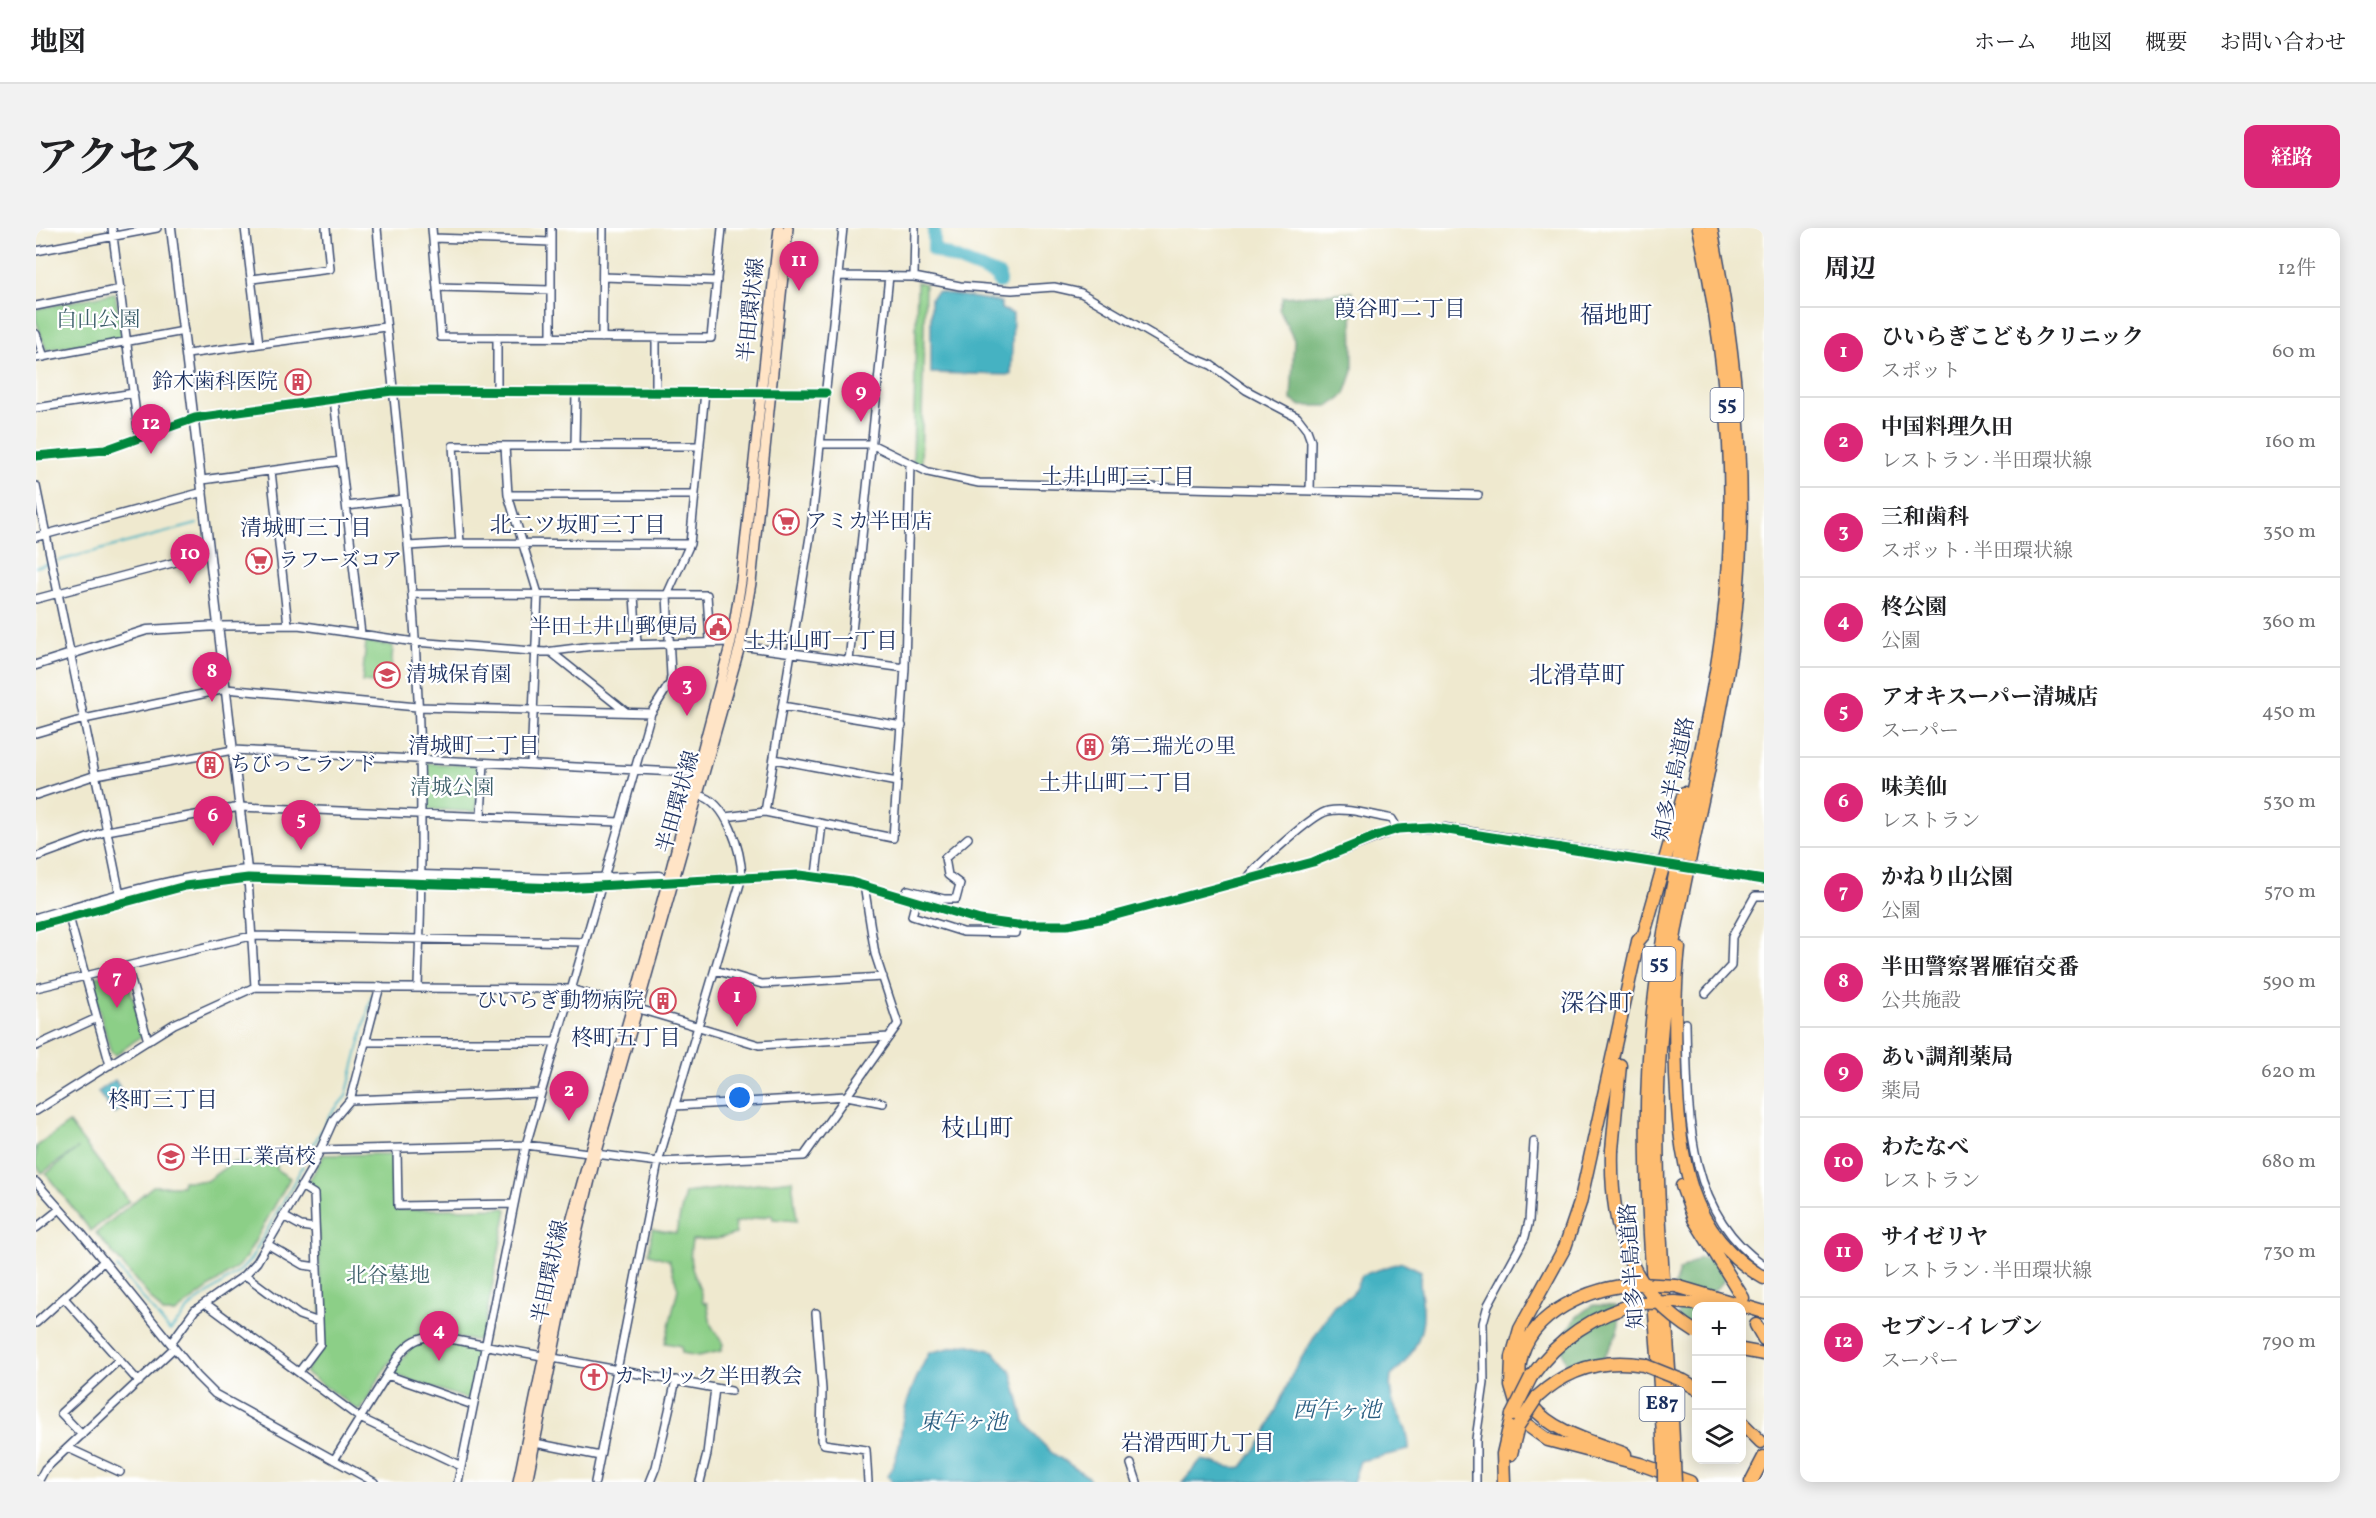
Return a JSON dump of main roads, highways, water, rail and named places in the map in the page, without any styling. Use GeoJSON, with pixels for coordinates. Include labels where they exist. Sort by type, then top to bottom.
{"type":"FeatureCollection","features":[{"type":"Feature","properties":{"kind":"highway","name":"知多半島道路"},"geometry":{"type":"LineString","coordinates":[[1664,1349],[1647,1163],[1650,1040],[1670,895],[1716,670],[1727,585],[1730,451],[1719,337],[1699,228]]}},
{"type":"Feature","properties":{"kind":"highway","name":"知多半島道路"},"geometry":{"type":"LineString","coordinates":[[1664,1482],[1669,1461],[1658,1095],[1669,970],[1682,890],[1728,669],[1740,560],[1741,452],[1738,401],[1731,334],[1711,228]]}},
{"type":"Feature","properties":{"kind":"highway"},"geometry":{"type":"LineString","coordinates":[[1692,1329],[1661,1306],[1641,1281],[1627,1256],[1614,1214],[1611,1150],[1624,1034],[1644,934],[1716,670]]}},
{"type":"Feature","properties":{"kind":"highway"},"geometry":{"type":"LineString","coordinates":[[1682,890],[1685,896],[1678,951],[1675,1038],[1679,1170],[1684,1195],[1699,1228],[1743,1298]]}},
{"type":"Feature","properties":{"kind":"highway"},"geometry":{"type":"LineString","coordinates":[[1644,934],[1638,941],[1580,1203],[1565,1247],[1521,1329],[1512,1357],[1511,1386],[1519,1413],[1527,1425],[1548,1440],[1579,1450],[1640,1464],[1684,1482]]}},
{"type":"Feature","properties":{"kind":"highway"},"geometry":{"type":"LineString","coordinates":[[1678,1104],[1682,1155],[1697,1204],[1722,1242],[1742,1263],[1764,1278]]}},
{"type":"Feature","properties":{"kind":"highway"},"geometry":{"type":"LineString","coordinates":[[1684,1482],[1681,1475],[1556,1426],[1533,1408],[1521,1385],[1519,1369],[1522,1353],[1532,1335],[1547,1319],[1585,1296],[1601,1290],[1638,1284],[1676,1286],[1764,1312]]}},
{"type":"Feature","properties":{"kind":"highway"},"geometry":{"type":"LineString","coordinates":[[1504,1482],[1503,1454],[1512,1415],[1531,1377],[1556,1346],[1583,1326],[1614,1311],[1640,1303],[1692,1304]]}},
{"type":"Feature","properties":{"kind":"highway"},"geometry":{"type":"LineString","coordinates":[[1746,1313],[1760,1321],[1764,1339]]}},
{"type":"Feature","properties":{"kind":"highway"},"geometry":{"type":"LineString","coordinates":[[1746,1351],[1764,1354]]}},
{"type":"Feature","properties":{"kind":"highway"},"geometry":{"type":"LineString","coordinates":[[1510,1482],[1512,1446],[1518,1426],[1537,1396],[1561,1378],[1588,1366],[1620,1362],[1644,1365],[1692,1386]]}},
{"type":"Feature","properties":{"kind":"highway"},"geometry":{"type":"LineString","coordinates":[[1746,1427],[1761,1442]]}},
{"type":"Feature","properties":{"kind":"highway"},"geometry":{"type":"LineString","coordinates":[[1751,1482],[1764,1457]]}},
{"type":"Feature","properties":{"kind":"highway","name":"知多半島道路"},"geometry":{"type":"LineString","coordinates":[[1669,1461],[1684,1482]]}},
{"type":"Feature","properties":{"kind":"main road","name":"半田環状線"},"geometry":{"type":"LineString","coordinates":[[518,1482],[577,1233],[592,1155],[699,795],[751,583],[779,228]]}},
{"type":"Feature","properties":{"kind":"main road","name":"半田環状線"},"geometry":{"type":"LineString","coordinates":[[766,393],[788,228]]}},
{"type":"Feature","properties":{"kind":"main road","name":"半田環状線"},"geometry":{"type":"LineString","coordinates":[[672,880],[697,772],[735,644]]}},
{"type":"Feature","properties":{"kind":"main road","name":"半田環状線"},"geometry":{"type":"LineString","coordinates":[[527,1482],[548,1357]]}},
{"type":"Feature","properties":{"kind":"water"},"geometry":{"type":"Polygon","coordinates":[[[937,292],[1001,302],[1001,309],[1013,314],[1011,375],[931,373],[931,298],[937,292]]]}},
{"type":"Feature","properties":{"kind":"water"},"geometry":{"type":"Polygon","coordinates":[[[115,1080],[130,1103],[114,1114],[98,1092],[115,1080]]]}},
{"type":"Feature","properties":{"kind":"water","name":"西午ヶ池"},"geometry":{"type":"Polygon","coordinates":[[[1402,1262],[1421,1271],[1423,1309],[1422,1328],[1415,1346],[1405,1362],[1391,1376],[1392,1398],[1408,1438],[1409,1450],[1360,1461],[1353,1482],[1182,1482],[1201,1460],[1242,1467],[1263,1439],[1294,1370],[1334,1305],[1352,1295],[1362,1275],[1402,1262]]]}},
{"type":"Feature","properties":{"kind":"water","name":"東午ヶ池"},"geometry":{"type":"Polygon","coordinates":[[[966,1344],[993,1351],[1012,1373],[1024,1421],[1052,1453],[1087,1476],[1091,1482],[892,1482],[888,1476],[897,1454],[905,1409],[929,1353],[966,1344]]]}},
{"type":"Feature","properties":{"kind":"waterway"},"geometry":{"type":"LineString","coordinates":[[934,228],[934,250],[999,276],[999,282]]}},
{"type":"Feature","properties":{"kind":"waterway"},"geometry":{"type":"LineString","coordinates":[[58,561],[197,524]]}},
{"type":"Feature","properties":{"kind":"waterway"},"geometry":{"type":"LineString","coordinates":[[36,567],[47,564]]}},
{"type":"Feature","properties":{"kind":"waterway"},"geometry":{"type":"LineString","coordinates":[[312,1147],[331,1114],[346,1096],[372,995]]}},
{"type":"Feature","properties":{"kind":"waterway"},"geometry":{"type":"LineString","coordinates":[[117,1267],[170,1331],[192,1305],[241,1270],[251,1259],[303,1166]]}},
{"type":"Feature","properties":{"kind":"place","name":"サイゼリヤ"},"geometry":{"type":"Point","coordinates":[799,291]}},
{"type":"Feature","properties":{"kind":"place","name":"鈴木歯科医院"},"geometry":{"type":"Point","coordinates":[298,382]}},
{"type":"Feature","properties":{"kind":"place","name":"あい調剤薬局"},"geometry":{"type":"Point","coordinates":[861,422]}},
{"type":"Feature","properties":{"kind":"place","name":"セブン-イレブン"},"geometry":{"type":"Point","coordinates":[151,454]}},
{"type":"Feature","properties":{"kind":"place","name":"アミカ半田店"},"geometry":{"type":"Point","coordinates":[786,522]}},
{"type":"Feature","properties":{"kind":"place","name":"ラフーズコア"},"geometry":{"type":"Point","coordinates":[259,561]}},
{"type":"Feature","properties":{"kind":"place","name":"わたなべ"},"geometry":{"type":"Point","coordinates":[190,584]}},
{"type":"Feature","properties":{"kind":"place","name":"半田土井山郵便局"},"geometry":{"type":"Point","coordinates":[718,627]}},
{"type":"Feature","properties":{"kind":"place","name":"清城保育園"},"geometry":{"type":"Point","coordinates":[387,675]}},
{"type":"Feature","properties":{"kind":"place","name":"半田警察署雁宿交番"},"geometry":{"type":"Point","coordinates":[212,702]}},
{"type":"Feature","properties":{"kind":"place","name":"三和歯科"},"geometry":{"type":"Point","coordinates":[687,716]}},
{"type":"Feature","properties":{"kind":"place","name":"第二瑞光の里"},"geometry":{"type":"Point","coordinates":[1090,747]}},
{"type":"Feature","properties":{"kind":"place","name":"ちびっこランド"},"geometry":{"type":"Point","coordinates":[210,765]}},
{"type":"Feature","properties":{"kind":"place","name":"味美仙"},"geometry":{"type":"Point","coordinates":[213,846]}},
{"type":"Feature","properties":{"kind":"place","name":"アオキスーパー清城店"},"geometry":{"type":"Point","coordinates":[301,850]}},
{"type":"Feature","properties":{"kind":"place","name":"ひいらぎ動物病院"},"geometry":{"type":"Point","coordinates":[663,1001]}},
{"type":"Feature","properties":{"kind":"place","name":"かねり山公園"},"geometry":{"type":"Point","coordinates":[117,1008]}},
{"type":"Feature","properties":{"kind":"place","name":"ひいらぎこどもクリニック"},"geometry":{"type":"Point","coordinates":[737,1027]}},
{"type":"Feature","properties":{"kind":"place","name":"中国料理久田"},"geometry":{"type":"Point","coordinates":[569,1121]}},
{"type":"Feature","properties":{"kind":"place","name":"半田工業高校"},"geometry":{"type":"Point","coordinates":[171,1157]}},
{"type":"Feature","properties":{"kind":"place","name":"柊公園"},"geometry":{"type":"Point","coordinates":[439,1361]}},
{"type":"Feature","properties":{"kind":"place","name":"カトリック半田教会"},"geometry":{"type":"Point","coordinates":[594,1377]}},
{"type":"Feature","properties":{"kind":"district","name":"葭谷町二丁目"},"geometry":{"type":"Point","coordinates":[1400,310]}},
{"type":"Feature","properties":{"kind":"district","name":"福地町"},"geometry":{"type":"Point","coordinates":[1616,317]}},
{"type":"Feature","properties":{"kind":"district","name":"土井山町三丁目"},"geometry":{"type":"Point","coordinates":[1118,478]}},
{"type":"Feature","properties":{"kind":"district","name":"北二ツ坂町三丁目"},"geometry":{"type":"Point","coordinates":[578,526]}},
{"type":"Feature","properties":{"kind":"district","name":"清城町三丁目"},"geometry":{"type":"Point","coordinates":[306,529]}},
{"type":"Feature","properties":{"kind":"district","name":"土井山町一丁目"},"geometry":{"type":"Point","coordinates":[821,642]}},
{"type":"Feature","properties":{"kind":"district","name":"北滑草町"},"geometry":{"type":"Point","coordinates":[1577,677]}},
{"type":"Feature","properties":{"kind":"district","name":"清城町二丁目"},"geometry":{"type":"Point","coordinates":[474,747]}},
{"type":"Feature","properties":{"kind":"district","name":"土井山町二丁目"},"geometry":{"type":"Point","coordinates":[1116,784]}},
{"type":"Feature","properties":{"kind":"district","name":"深谷町"},"geometry":{"type":"Point","coordinates":[1596,1005]}},
{"type":"Feature","properties":{"kind":"district","name":"柊町五丁目"},"geometry":{"type":"Point","coordinates":[626,1039]}},
{"type":"Feature","properties":{"kind":"district","name":"柊町三丁目"},"geometry":{"type":"Point","coordinates":[163,1101]}},
{"type":"Feature","properties":{"kind":"district","name":"枝山町"},"geometry":{"type":"Point","coordinates":[977,1130]}},
{"type":"Feature","properties":{"kind":"district","name":"岩滑西町九丁目"},"geometry":{"type":"Point","coordinates":[1198,1444]}},
{"type":"Feature","properties":{"kind":"park label","name":"白山公園"},"geometry":{"type":"Point","coordinates":[98,320]}},
{"type":"Feature","properties":{"kind":"park label","name":"清城公園"},"geometry":{"type":"Point","coordinates":[452,788]}},
{"type":"Feature","properties":{"kind":"park label","name":"北谷墓地"},"geometry":{"type":"Point","coordinates":[388,1276]}}]}
